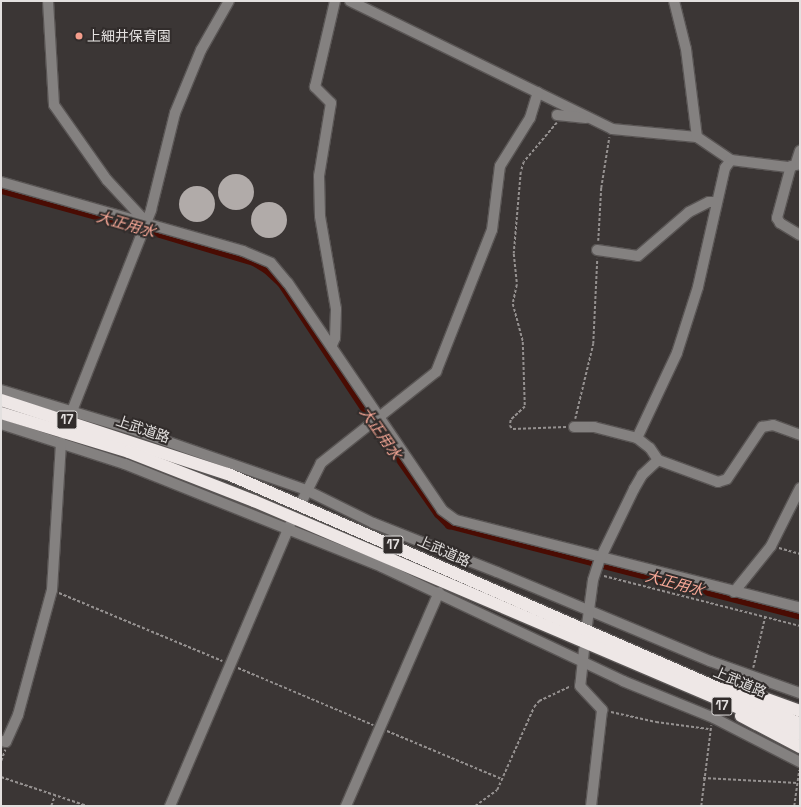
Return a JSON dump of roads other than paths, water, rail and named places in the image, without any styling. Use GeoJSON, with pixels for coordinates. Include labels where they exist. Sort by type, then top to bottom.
{"type":"FeatureCollection","features":[{"type":"Feature","properties":{"kind":"highway","name":"上武道路"},"geometry":{"type":"LineString","coordinates":[[1,400],[228,474],[800,734]]}},
{"type":"Feature","properties":{"kind":"highway","name":"上武道路"},"geometry":{"type":"LineString","coordinates":[[1,413],[129,452],[247,498],[646,663],[800,724]]}},
{"type":"Feature","properties":{"kind":"highway","name":"17"},"geometry":{"type":"LineString","coordinates":[[646,663],[800,711]]}},
{"type":"Feature","properties":{"kind":"highway","name":"17"},"geometry":{"type":"LineString","coordinates":[[646,663],[800,747]]}},
{"type":"Feature","properties":{"kind":"street"},"geometry":{"type":"LineString","coordinates":[[48,1],[54,105],[107,180],[146,224]]}},
{"type":"Feature","properties":{"kind":"street"},"geometry":{"type":"LineString","coordinates":[[72,411],[146,224],[175,113],[201,50],[229,1]]}},
{"type":"Feature","properties":{"kind":"street"},"geometry":{"type":"LineString","coordinates":[[332,345],[335,338],[336,310],[320,216],[319,176],[331,103],[314,87],[335,1]]}},
{"type":"Feature","properties":{"kind":"street"},"geometry":{"type":"LineString","coordinates":[[350,1],[610,128],[697,138],[731,160],[796,164]]}},
{"type":"Feature","properties":{"kind":"street"},"geometry":{"type":"LineString","coordinates":[[674,1],[686,50],[697,138]]}},
{"type":"Feature","properties":{"kind":"street"},"geometry":{"type":"LineString","coordinates":[[302,501],[306,490],[321,463],[377,421],[436,372],[492,230],[500,166],[530,118],[538,92]]}},
{"type":"Feature","properties":{"kind":"street"},"geometry":{"type":"LineString","coordinates":[[560,116],[590,118]]}},
{"type":"Feature","properties":{"kind":"street"},"geometry":{"type":"LineString","coordinates":[[800,151],[777,218],[780,223],[800,235]]}},
{"type":"Feature","properties":{"kind":"street"},"geometry":{"type":"LineString","coordinates":[[637,438],[677,353],[698,287],[725,168],[731,160]]}},
{"type":"Feature","properties":{"kind":"street"},"geometry":{"type":"LineString","coordinates":[[1,182],[146,224],[243,250],[271,263],[281,273],[332,345],[377,421],[442,510],[450,516],[464,523],[598,565],[734,592],[800,608]]}},
{"type":"Feature","properties":{"kind":"street"},"geometry":{"type":"LineString","coordinates":[[597,250],[638,256],[689,212],[709,202],[717,202]]}},
{"type":"Feature","properties":{"kind":"street"},"geometry":{"type":"LineString","coordinates":[[1,390],[72,411],[306,490],[373,523],[751,676],[800,693]]}},
{"type":"Feature","properties":{"kind":"street"},"geometry":{"type":"LineString","coordinates":[[1,424],[61,442],[290,526],[439,592],[583,661],[714,718],[800,761]]}},
{"type":"Feature","properties":{"kind":"street"},"geometry":{"type":"LineString","coordinates":[[574,427],[594,427],[637,438],[650,448],[658,460],[718,482],[727,479],[762,427],[773,425],[800,435]]}},
{"type":"Feature","properties":{"kind":"street"},"geometry":{"type":"LineString","coordinates":[[4,742],[18,715],[36,640],[52,590],[61,442]]}},
{"type":"Feature","properties":{"kind":"street"},"geometry":{"type":"LineString","coordinates":[[587,625],[598,565],[639,480],[658,460]]}},
{"type":"Feature","properties":{"kind":"street"},"geometry":{"type":"LineString","coordinates":[[734,592],[771,546],[800,488]]}},
{"type":"Feature","properties":{"kind":"street"},"geometry":{"type":"LineString","coordinates":[[170,806],[229,664],[290,526]]}},
{"type":"Feature","properties":{"kind":"street"},"geometry":{"type":"LineString","coordinates":[[346,806],[379,727],[439,592]]}},
{"type":"Feature","properties":{"kind":"street"},"geometry":{"type":"LineString","coordinates":[[584,650],[580,682],[582,690],[602,710],[591,806]]}},
{"type":"Feature","properties":{"kind":"waterway","name":"大正用水"},"geometry":{"type":"LineString","coordinates":[[1,190],[133,226],[254,262],[267,270],[281,283],[369,416],[438,514],[449,525],[800,616]]}},
{"type":"Feature","properties":{"kind":"place","name":"上細井保育園"},"geometry":{"type":"Point","coordinates":[79,36]}}]}
